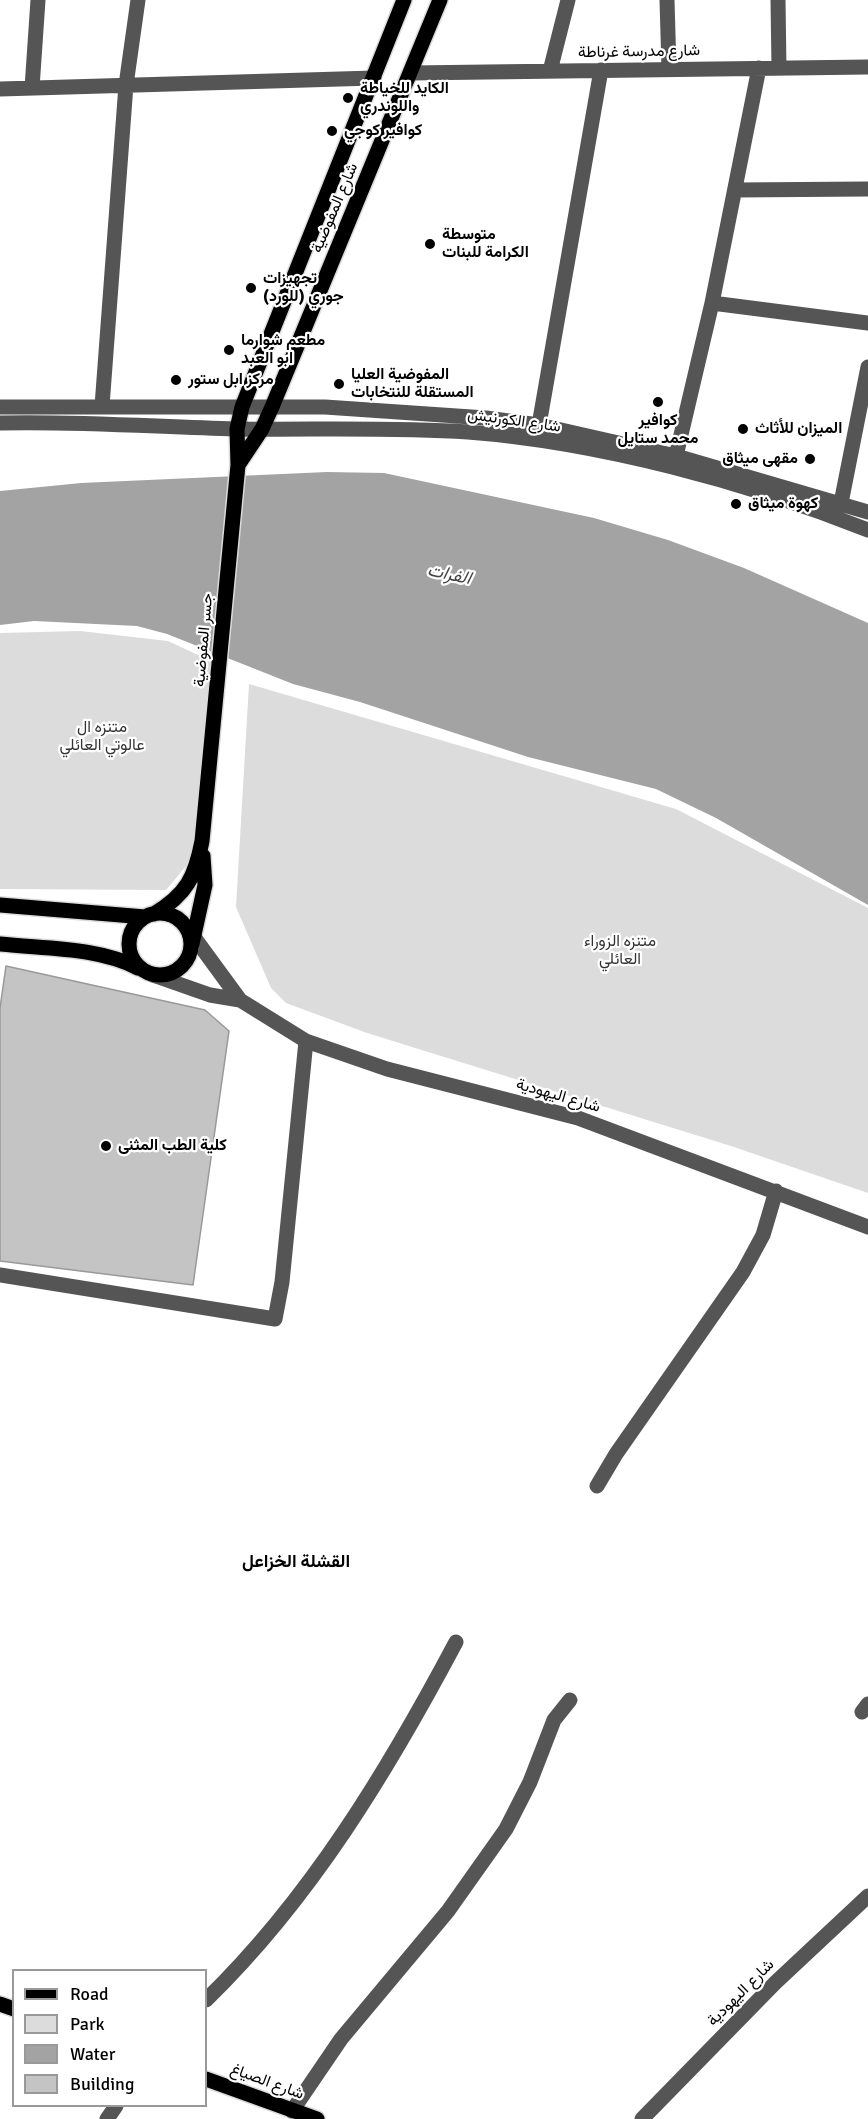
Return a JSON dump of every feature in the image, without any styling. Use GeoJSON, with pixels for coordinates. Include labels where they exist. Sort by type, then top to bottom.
{"type":"FeatureCollection","features":[{"type":"Feature","properties":{"kind":"main road","name":"شارع المفوضية"},"geometry":{"type":"LineString","coordinates":[[238,465],[237,429],[242,407],[404,0]]}},
{"type":"Feature","properties":{"kind":"main road","name":"شارع المفوضية"},"geometry":{"type":"LineString","coordinates":[[238,465],[262,429],[272,407],[440,0]]}},
{"type":"Feature","properties":{"kind":"main road","name":"جسر المفوضية"},"geometry":{"type":"LineString","coordinates":[[202,841],[238,465]]}},
{"type":"Feature","properties":{"kind":"main road"},"geometry":{"type":"LineString","coordinates":[[148,973],[135,964],[128,944],[136,924],[179,895],[189,883],[196,869],[202,841]]}},
{"type":"Feature","properties":{"kind":"main road"},"geometry":{"type":"LineString","coordinates":[[0,945],[96,954],[122,960],[148,973],[163,976],[182,967],[205,885],[202,841]]}},
{"type":"Feature","properties":{"kind":"main road"},"geometry":{"type":"LineString","coordinates":[[0,905],[173,916],[191,939]]}},
{"type":"Feature","properties":{"kind":"main road","name":"شارع الصياغ"},"geometry":{"type":"LineString","coordinates":[[207,2079],[317,2119]]}},
{"type":"Feature","properties":{"kind":"street"},"geometry":{"type":"LineString","coordinates":[[32,88],[38,0]]}},
{"type":"Feature","properties":{"kind":"street"},"geometry":{"type":"LineString","coordinates":[[102,406],[126,85],[138,0]]}},
{"type":"Feature","properties":{"kind":"street"},"geometry":{"type":"LineString","coordinates":[[550,71],[568,0]]}},
{"type":"Feature","properties":{"kind":"street"},"geometry":{"type":"LineString","coordinates":[[667,0],[669,69]]}},
{"type":"Feature","properties":{"kind":"street"},"geometry":{"type":"LineString","coordinates":[[778,0],[780,68]]}},
{"type":"Feature","properties":{"kind":"street","name":"شارع مدرسة غرناطة"},"geometry":{"type":"LineString","coordinates":[[411,73],[868,67]]}},
{"type":"Feature","properties":{"kind":"street"},"geometry":{"type":"LineString","coordinates":[[676,456],[712,303],[759,68]]}},
{"type":"Feature","properties":{"kind":"street"},"geometry":{"type":"LineString","coordinates":[[539,424],[601,70]]}},
{"type":"Feature","properties":{"kind":"street"},"geometry":{"type":"LineString","coordinates":[[0,89],[374,78]]}},
{"type":"Feature","properties":{"kind":"street"},"geometry":{"type":"LineString","coordinates":[[735,190],[868,189]]}},
{"type":"Feature","properties":{"kind":"street"},"geometry":{"type":"LineString","coordinates":[[712,303],[868,323]]}},
{"type":"Feature","properties":{"kind":"street"},"geometry":{"type":"LineString","coordinates":[[841,503],[863,428],[868,367]]}},
{"type":"Feature","properties":{"kind":"street","name":"شارع الكورنيش"},"geometry":{"type":"LineString","coordinates":[[0,407],[272,407],[432,413],[539,424],[676,456],[868,512]]}},
{"type":"Feature","properties":{"kind":"street","name":"شارع الكورنيش"},"geometry":{"type":"LineString","coordinates":[[0,423],[442,431],[519,438],[665,467],[738,486],[811,508],[868,530]]}},
{"type":"Feature","properties":{"kind":"street"},"geometry":{"type":"LineString","coordinates":[[191,939],[240,1000]]}},
{"type":"Feature","properties":{"kind":"street"},"geometry":{"type":"LineString","coordinates":[[148,973],[210,995],[240,1000]]}},
{"type":"Feature","properties":{"kind":"street","name":"شارع اليهودية"},"geometry":{"type":"LineString","coordinates":[[240,1000],[306,1041],[387,1069],[578,1118],[868,1227]]}},
{"type":"Feature","properties":{"kind":"street"},"geometry":{"type":"LineString","coordinates":[[0,1275],[274,1319],[282,1282],[306,1041]]}},
{"type":"Feature","properties":{"kind":"street"},"geometry":{"type":"LineString","coordinates":[[597,1486],[616,1454],[743,1272],[763,1235],[776,1191]]}},
{"type":"Feature","properties":{"kind":"street"},"geometry":{"type":"LineString","coordinates":[[207,1999],[249,1956],[348,1826],[409,1730],[456,1642]]}},
{"type":"Feature","properties":{"kind":"street"},"geometry":{"type":"LineString","coordinates":[[292,2110],[341,2039],[441,1920],[506,1829],[530,1782],[554,1720],[570,1700]]}},
{"type":"Feature","properties":{"kind":"street","name":"شارع اليهودية"},"geometry":{"type":"LineString","coordinates":[[642,2119],[775,1983],[868,1896]]}},
{"type":"Feature","properties":{"kind":"green space","name":"متنزه ال عالوتي العائلي"},"geometry":{"type":"Polygon","coordinates":[[[80,631],[168,641],[211,661],[196,854],[166,890],[0,889],[0,633],[80,631]]]}},
{"type":"Feature","properties":{"kind":"green space","name":"متنزه الزوراء العائلي"},"geometry":{"type":"Polygon","coordinates":[[[249,684],[676,809],[868,908],[868,1193],[731,1146],[367,1033],[286,1003],[271,988],[236,907],[249,684]]]}},
{"type":"Feature","properties":{"kind":"water","name":"الفرات"},"geometry":{"type":"Polygon","coordinates":[[[327,472],[384,473],[594,518],[668,540],[744,568],[868,623],[868,905],[716,818],[656,789],[528,757],[360,702],[293,684],[167,634],[137,626],[34,621],[0,625],[0,491],[81,483],[327,472]]]}},
{"type":"Feature","properties":{"kind":"building","name":"كلية الطب المثنى"},"geometry":{"type":"Polygon","coordinates":[[[6,966],[205,1010],[229,1031],[193,1285],[0,1261],[0,1008],[6,966]]]}},
{"type":"Feature","properties":{"kind":"place","name":"الكايد للخياطة واللوندري"},"geometry":{"type":"Point","coordinates":[348,98]}},
{"type":"Feature","properties":{"kind":"place","name":"كوافير كوجي"},"geometry":{"type":"Point","coordinates":[332,131]}},
{"type":"Feature","properties":{"kind":"place","name":"متوسطة الكرامة للبنات"},"geometry":{"type":"Point","coordinates":[430,244]}},
{"type":"Feature","properties":{"kind":"place","name":"تجهيزات جوري (للورد)"},"geometry":{"type":"Point","coordinates":[251,288]}},
{"type":"Feature","properties":{"kind":"place","name":"مطعم شوارما ابو العبد"},"geometry":{"type":"Point","coordinates":[229,350]}},
{"type":"Feature","properties":{"kind":"place","name":"مركز ابل ستور"},"geometry":{"type":"Point","coordinates":[176,380]}},
{"type":"Feature","properties":{"kind":"place","name":"المفوضية العليا المستقلة للنتخابات"},"geometry":{"type":"Point","coordinates":[339,384]}},
{"type":"Feature","properties":{"kind":"place","name":"كوافير محمد ستايل"},"geometry":{"type":"Point","coordinates":[658,402]}},
{"type":"Feature","properties":{"kind":"place","name":"الميزان للأثاث"},"geometry":{"type":"Point","coordinates":[743,429]}},
{"type":"Feature","properties":{"kind":"place","name":"مقهى ميثاق"},"geometry":{"type":"Point","coordinates":[810,459]}},
{"type":"Feature","properties":{"kind":"place","name":"كهوة ميثاق"},"geometry":{"type":"Point","coordinates":[736,504]}},
{"type":"Feature","properties":{"kind":"place","name":"كلية الطب المثنى"},"geometry":{"type":"Point","coordinates":[106,1146]}},
{"type":"Feature","properties":{"kind":"district","name":"القشلة الخزاعل"},"geometry":{"type":"Point","coordinates":[296,1562]}}]}
